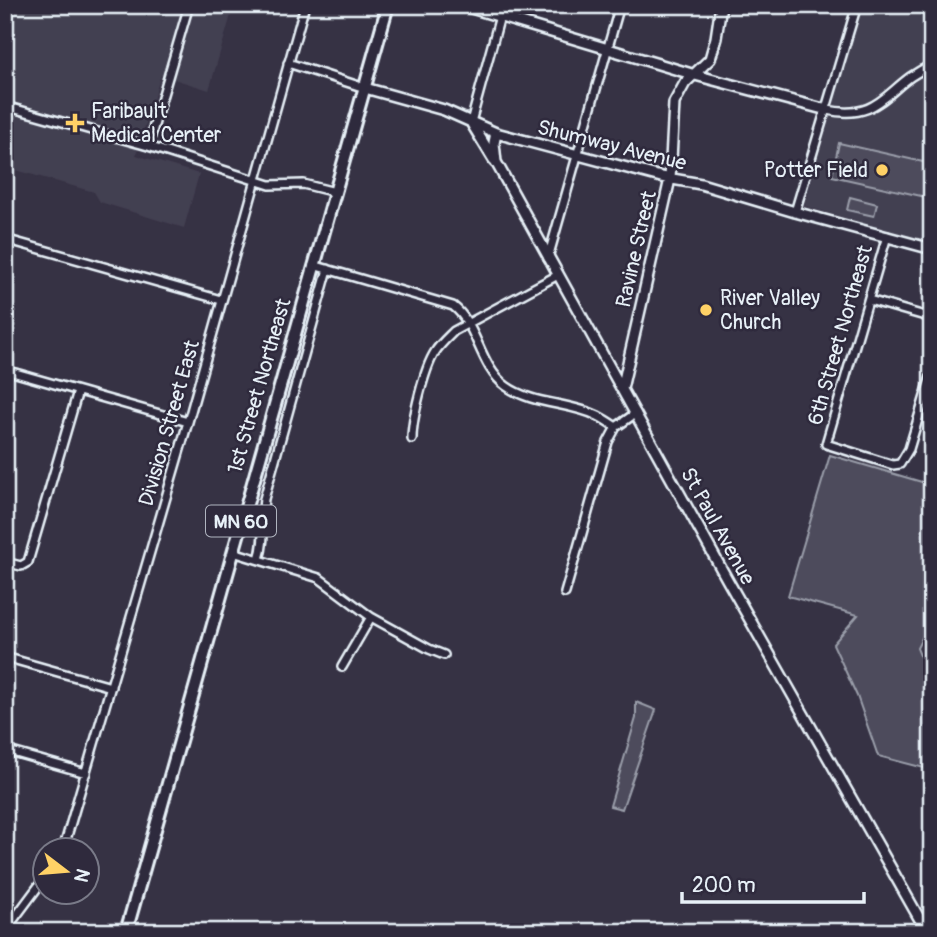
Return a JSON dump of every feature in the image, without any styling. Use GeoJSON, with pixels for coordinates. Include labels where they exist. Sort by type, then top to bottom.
{"type":"FeatureCollection","features":[{"type":"Feature","properties":{"kind":"main road","name":"1st Street Northeast"},"geometry":{"type":"LineString","coordinates":[[125,932],[388,5]]}},
{"type":"Feature","properties":{"kind":"street"},"geometry":{"type":"LineString","coordinates":[[148,146],[189,5]]}},
{"type":"Feature","properties":{"kind":"street","name":"Division Street East"},"geometry":{"type":"LineString","coordinates":[[67,836],[188,422],[305,5]]}},
{"type":"Feature","properties":{"kind":"street"},"geometry":{"type":"LineString","coordinates":[[461,5],[695,75],[827,110],[857,113],[877,106],[904,81],[932,65]]}},
{"type":"Feature","properties":{"kind":"street"},"geometry":{"type":"LineString","coordinates":[[496,162],[471,122],[503,5]]}},
{"type":"Feature","properties":{"kind":"street"},"geometry":{"type":"LineString","coordinates":[[548,259],[620,5]]}},
{"type":"Feature","properties":{"kind":"street","name":"Ravine Street"},"geometry":{"type":"LineString","coordinates":[[622,389],[670,179],[674,103],[678,92],[710,59],[714,49],[720,5]]}},
{"type":"Feature","properties":{"kind":"street"},"geometry":{"type":"LineString","coordinates":[[795,212],[857,5]]}},
{"type":"Feature","properties":{"kind":"street","name":"Shumway Avenue"},"geometry":{"type":"LineString","coordinates":[[288,63],[444,110],[496,133],[670,179],[701,184],[932,249]]}},
{"type":"Feature","properties":{"kind":"street"},"geometry":{"type":"LineString","coordinates":[[5,106],[148,146],[270,185],[303,184],[335,192]]}},
{"type":"Feature","properties":{"kind":"street","name":"St Paul Avenue"},"geometry":{"type":"LineString","coordinates":[[496,133],[496,162],[548,259],[927,932]]}},
{"type":"Feature","properties":{"kind":"street","name":"6th Street Northeast"},"geometry":{"type":"LineString","coordinates":[[887,236],[826,444],[893,465],[900,464],[909,449],[932,373]]}},
{"type":"Feature","properties":{"kind":"street"},"geometry":{"type":"LineString","coordinates":[[5,239],[221,300]]}},
{"type":"Feature","properties":{"kind":"street"},"geometry":{"type":"LineString","coordinates":[[313,265],[447,303],[462,314],[487,363],[503,384],[526,396],[597,415],[616,427]]}},
{"type":"Feature","properties":{"kind":"street"},"geometry":{"type":"LineString","coordinates":[[260,559],[264,537],[264,499],[328,269]]}},
{"type":"Feature","properties":{"kind":"street"},"geometry":{"type":"LineString","coordinates":[[412,439],[412,427],[429,364],[444,341],[467,325],[558,275]]}},
{"type":"Feature","properties":{"kind":"street"},"geometry":{"type":"LineString","coordinates":[[869,300],[932,318]]}},
{"type":"Feature","properties":{"kind":"street"},"geometry":{"type":"LineString","coordinates":[[5,370],[188,422]]}},
{"type":"Feature","properties":{"kind":"street"},"geometry":{"type":"LineString","coordinates":[[5,562],[21,566],[30,559],[78,391]]}},
{"type":"Feature","properties":{"kind":"street"},"geometry":{"type":"LineString","coordinates":[[565,593],[608,442],[616,427],[636,413]]}},
{"type":"Feature","properties":{"kind":"street"},"geometry":{"type":"LineString","coordinates":[[233,552],[319,578],[371,617],[444,655]]}},
{"type":"Feature","properties":{"kind":"street"},"geometry":{"type":"LineString","coordinates":[[342,667],[371,617]]}},
{"type":"Feature","properties":{"kind":"street"},"geometry":{"type":"LineString","coordinates":[[5,657],[111,687]]}},
{"type":"Feature","properties":{"kind":"street"},"geometry":{"type":"LineString","coordinates":[[5,750],[86,773]]}},
{"type":"Feature","properties":{"kind":"street"},"geometry":{"type":"LineString","coordinates":[[5,931],[32,895]]}},
{"type":"Feature","properties":{"kind":"shaded area","name":"Faribault Medical Center"},"geometry":{"type":"Polygon","coordinates":[[[5,5],[234,5],[209,90],[161,75],[136,155],[199,174],[184,228],[100,202],[94,192],[5,167],[5,5]]]}},
{"type":"Feature","properties":{"kind":"shaded area"},"geometry":{"type":"Polygon","coordinates":[[[862,5],[932,5],[932,243],[804,206],[862,5]]]}},
{"type":"Feature","properties":{"kind":"shaded area","name":"Potter Field"},"geometry":{"type":"Polygon","coordinates":[[[839,143],[932,164],[930,198],[832,176],[839,143]]]}},
{"type":"Feature","properties":{"kind":"shaded area"},"geometry":{"type":"Polygon","coordinates":[[[850,197],[877,204],[874,216],[847,210],[850,197]]]}},
{"type":"Feature","properties":{"kind":"shaded area"},"geometry":{"type":"Polygon","coordinates":[[[830,455],[932,485],[932,630],[924,634],[917,648],[921,658],[932,662],[932,770],[878,756],[857,696],[833,644],[858,615],[788,596],[830,455]]]}},
{"type":"Feature","properties":{"kind":"shaded area"},"geometry":{"type":"Polygon","coordinates":[[[636,702],[656,710],[622,809],[610,806],[636,718],[636,702]]]}},
{"type":"Feature","properties":{"kind":"place","name":"Faribault Medical Center"},"geometry":{"type":"Point","coordinates":[75,123]}},
{"type":"Feature","properties":{"kind":"place","name":"Potter Field"},"geometry":{"type":"Point","coordinates":[882,170]}},
{"type":"Feature","properties":{"kind":"place","name":"River Valley Church"},"geometry":{"type":"Point","coordinates":[706,310]}}]}
